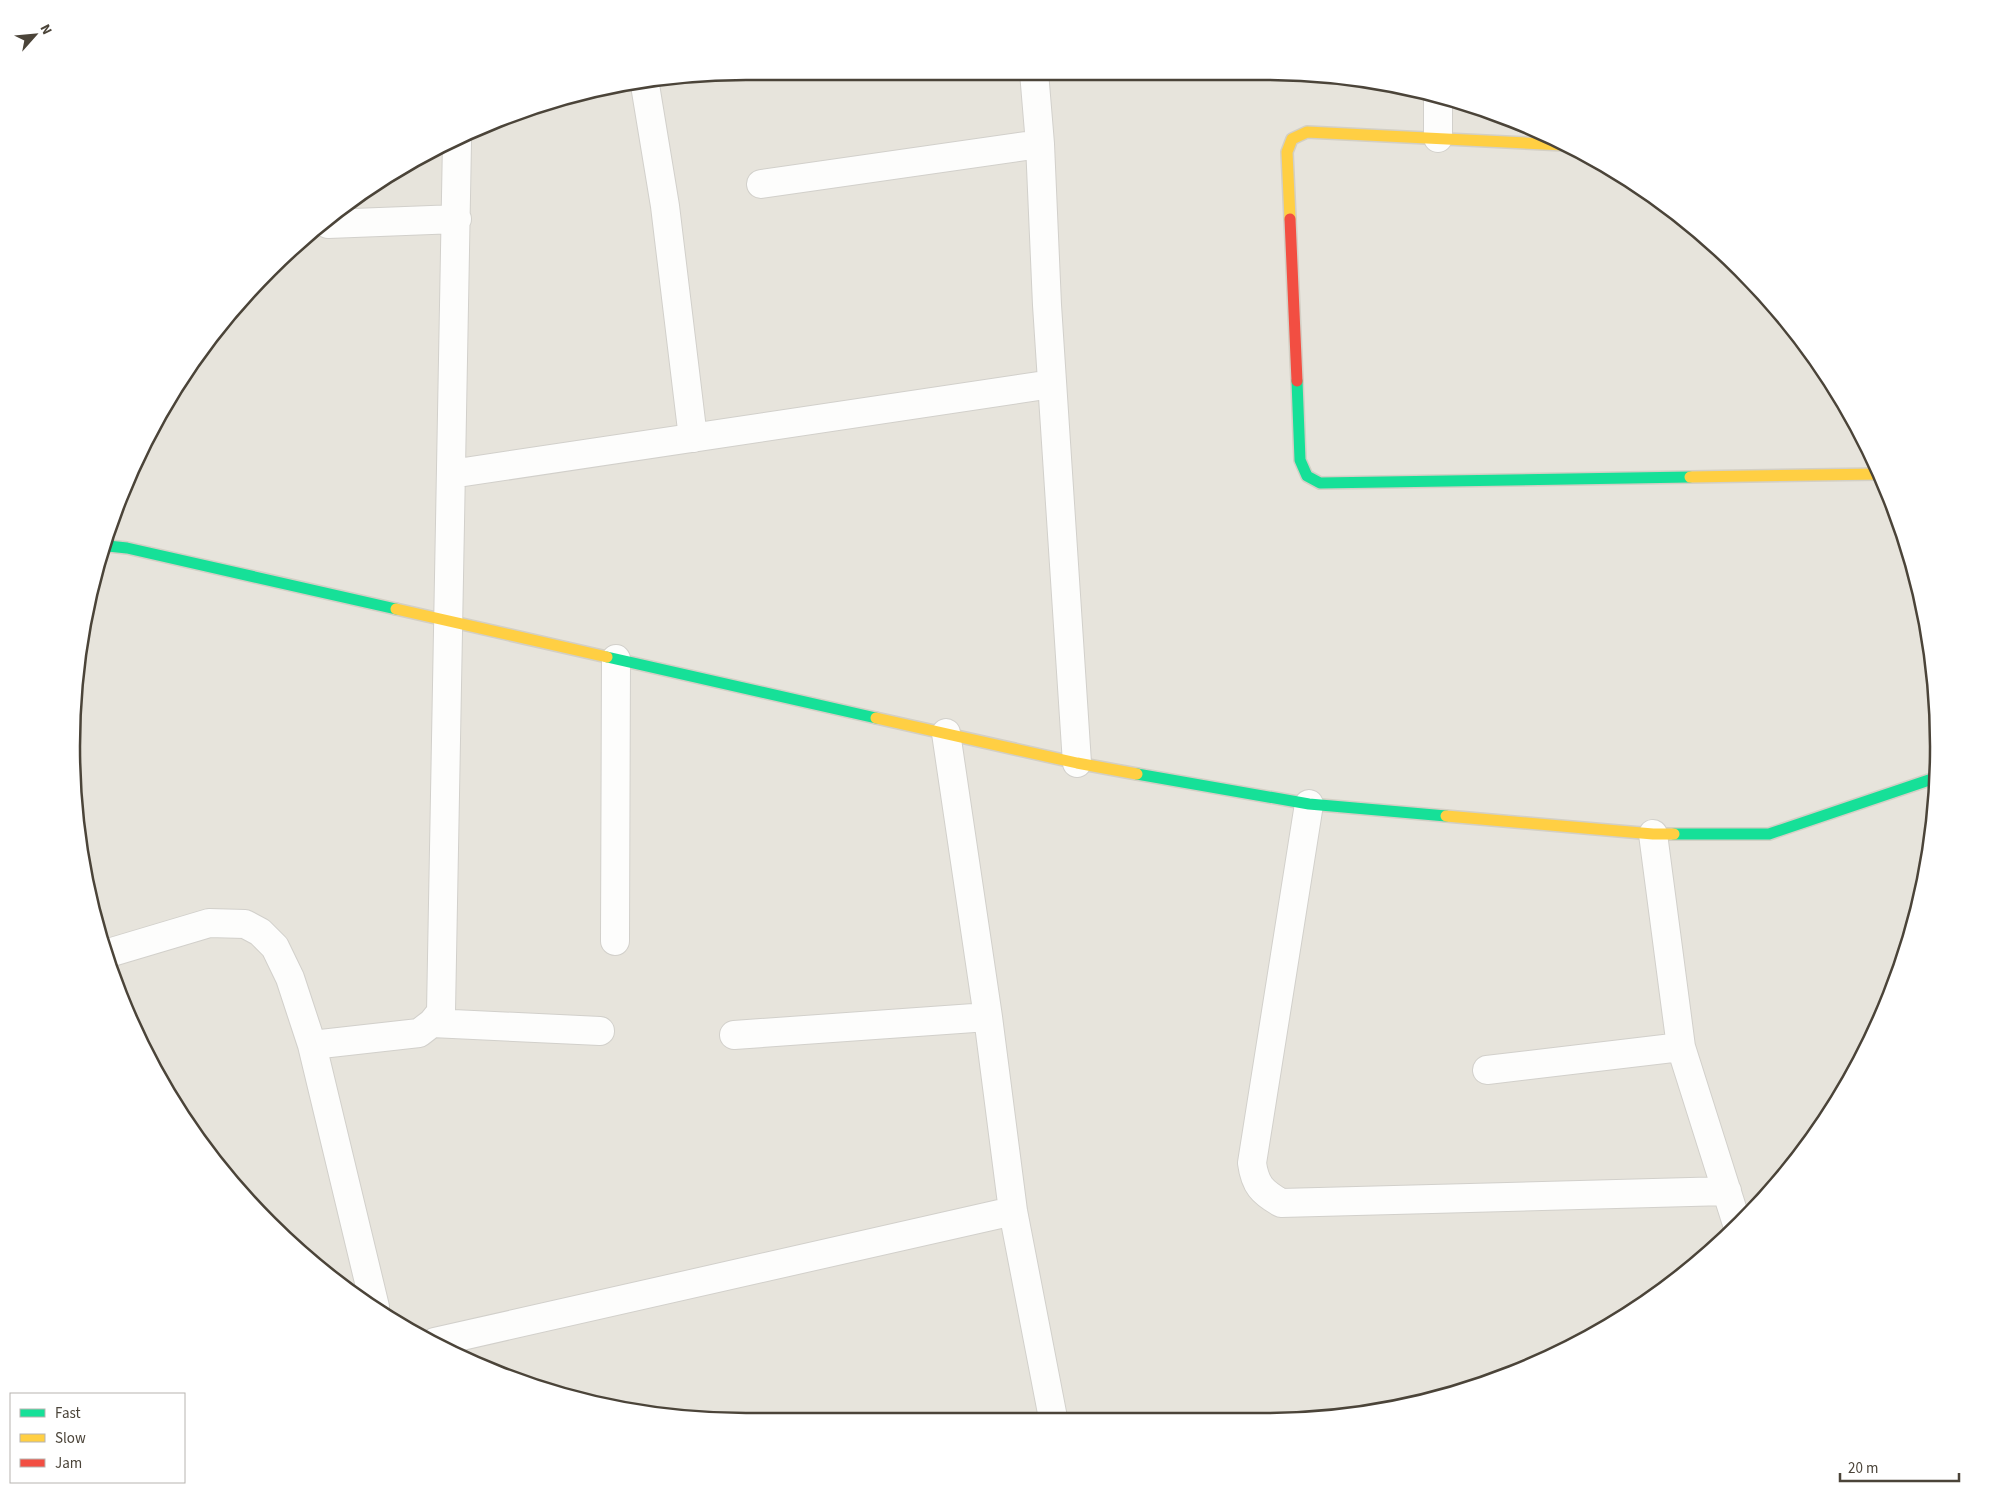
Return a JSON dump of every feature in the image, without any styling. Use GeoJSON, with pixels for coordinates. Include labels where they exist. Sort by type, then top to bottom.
{"type":"FeatureCollection","features":[{"type":"Feature","properties":{"kind":"street"},"geometry":{"type":"LineString","coordinates":[[1035,80],[1040,144],[1052,384],[1077,763]]}},
{"type":"Feature","properties":{"kind":"street"},"geometry":{"type":"LineString","coordinates":[[646,88],[665,206],[694,438]]}},
{"type":"Feature","properties":{"kind":"street"},"geometry":{"type":"LineString","coordinates":[[1438,104],[1438,138]]}},
{"type":"Feature","properties":{"kind":"street"},"geometry":{"type":"LineString","coordinates":[[1547,144],[1307,132],[1292,139],[1287,152],[1300,460],[1307,476],[1320,483],[1871,474]]}},
{"type":"Feature","properties":{"kind":"street"},"geometry":{"type":"LineString","coordinates":[[761,184],[1040,144]]}},
{"type":"Feature","properties":{"kind":"street"},"geometry":{"type":"LineString","coordinates":[[312,1045],[419,1033],[432,1024],[441,1012],[457,147]]}},
{"type":"Feature","properties":{"kind":"street"},"geometry":{"type":"LineString","coordinates":[[334,224],[457,219]]}},
{"type":"Feature","properties":{"kind":"street"},"geometry":{"type":"LineString","coordinates":[[451,474],[1052,384]]}},
{"type":"Feature","properties":{"kind":"street"},"geometry":{"type":"LineString","coordinates":[[111,546],[127,548],[1077,763],[1309,804],[1653,834],[1769,834],[1929,780]]}},
{"type":"Feature","properties":{"kind":"street"},"geometry":{"type":"LineString","coordinates":[[615,941],[616,659]]}},
{"type":"Feature","properties":{"kind":"street"},"geometry":{"type":"LineString","coordinates":[[946,734],[988,1017],[1013,1211],[1052,1413]]}},
{"type":"Feature","properties":{"kind":"street"},"geometry":{"type":"LineString","coordinates":[[1309,804],[1252,1163],[1254,1177],[1264,1194],[1281,1203],[1726,1190]]}},
{"type":"Feature","properties":{"kind":"street"},"geometry":{"type":"LineString","coordinates":[[1653,834],[1681,1047],[1735,1218]]}},
{"type":"Feature","properties":{"kind":"street"},"geometry":{"type":"LineString","coordinates":[[112,952],[209,923],[245,924],[260,932],[275,947],[290,978],[312,1045],[373,1299]]}},
{"type":"Feature","properties":{"kind":"street"},"geometry":{"type":"LineString","coordinates":[[734,1035],[988,1017]]}},
{"type":"Feature","properties":{"kind":"street"},"geometry":{"type":"LineString","coordinates":[[432,1024],[600,1031]]}},
{"type":"Feature","properties":{"kind":"street"},"geometry":{"type":"LineString","coordinates":[[1487,1070],[1681,1047]]}},
{"type":"Feature","properties":{"kind":"street"},"geometry":{"type":"LineString","coordinates":[[444,1340],[1013,1211]]}},
{"type":"Feature","properties":{"kind":"shaded area"},"geometry":{"type":"Polygon","coordinates":[[[746,80],[1264,80],[1307,81],[1394,93],[1478,115],[1519,131],[1597,169],[1634,192],[1703,245],[1765,307],[1818,376],[1841,413],[1879,491],[1895,532],[1917,616],[1924,660],[1929,703],[1929,790],[1917,877],[1907,919],[1895,961],[1861,1041],[1841,1080],[1818,1117],[1792,1152],[1765,1186],[1703,1248],[1634,1301],[1597,1324],[1558,1344],[1478,1378],[1394,1400],[1307,1412],[1264,1413],[703,1412],[616,1400],[574,1390],[532,1378],[452,1344],[413,1324],[376,1301],[341,1275],[307,1248],[245,1186],[192,1117],[169,1080],[149,1041],[115,961],[93,877],[81,790],[81,703],[93,616],[115,532],[149,452],[169,413],[192,376],[245,307],[307,245],[376,192],[413,169],[491,131],[532,115],[574,103],[616,93],[703,81],[746,80]]]}},
{"type":"Feature","properties":{"kind":"traffic: fast"},"geometry":{"type":"LineString","coordinates":[[1297,381],[1300,460],[1307,476],[1320,483],[1690,477]]}},
{"type":"Feature","properties":{"kind":"traffic: fast"},"geometry":{"type":"LineString","coordinates":[[111,546],[127,548],[396,609]]}},
{"type":"Feature","properties":{"kind":"traffic: fast"},"geometry":{"type":"LineString","coordinates":[[607,657],[876,718]]}},
{"type":"Feature","properties":{"kind":"traffic: fast"},"geometry":{"type":"LineString","coordinates":[[1137,774],[1309,804],[1446,816]]}},
{"type":"Feature","properties":{"kind":"traffic: fast"},"geometry":{"type":"LineString","coordinates":[[1674,834],[1769,834],[1929,780]]}},
{"type":"Feature","properties":{"kind":"traffic: slow"},"geometry":{"type":"LineString","coordinates":[[1290,219],[1287,152],[1292,139],[1307,132],[1548,144]]}},
{"type":"Feature","properties":{"kind":"traffic: slow"},"geometry":{"type":"LineString","coordinates":[[1690,477],[1871,474]]}},
{"type":"Feature","properties":{"kind":"traffic: slow"},"geometry":{"type":"LineString","coordinates":[[396,609],[607,657]]}},
{"type":"Feature","properties":{"kind":"traffic: slow"},"geometry":{"type":"LineString","coordinates":[[876,718],[1077,763],[1137,774]]}},
{"type":"Feature","properties":{"kind":"traffic: slow"},"geometry":{"type":"LineString","coordinates":[[1446,816],[1653,834],[1674,834]]}},
{"type":"Feature","properties":{"kind":"traffic: jam"},"geometry":{"type":"LineString","coordinates":[[1290,219],[1297,381]]}}]}
